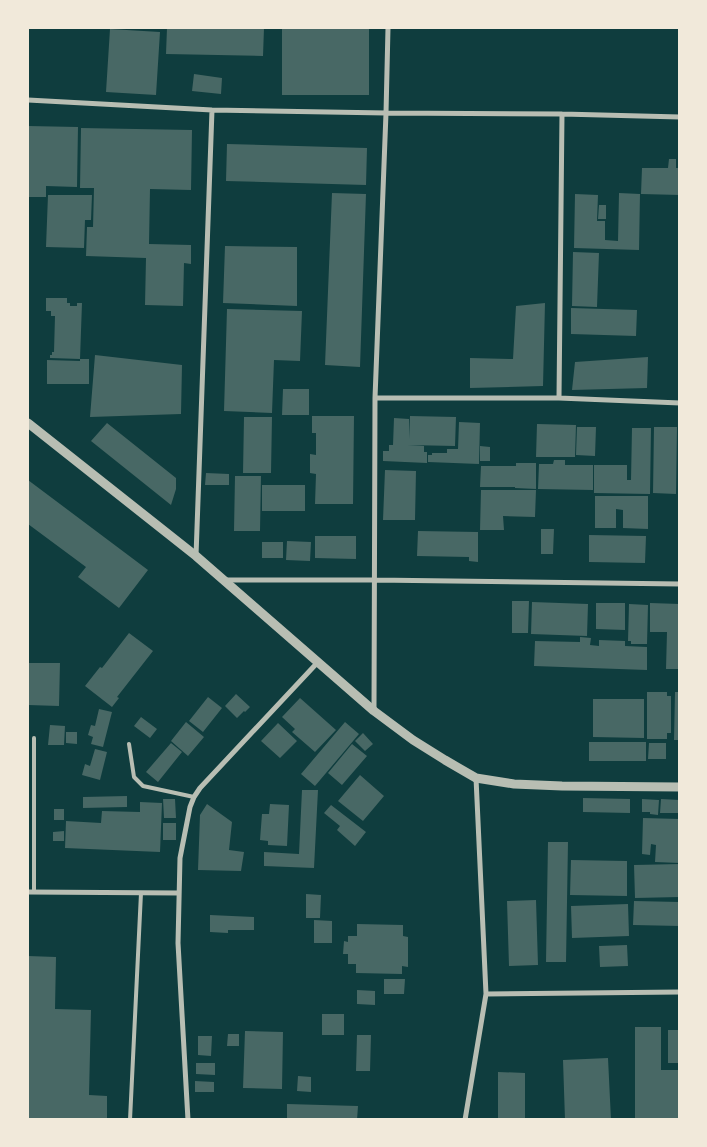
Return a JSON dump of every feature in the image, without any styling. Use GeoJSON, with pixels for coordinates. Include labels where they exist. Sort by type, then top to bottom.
{"type":"FeatureCollection","features":[{"type":"Feature","properties":{"kind":"street"},"geometry":{"type":"LineString","coordinates":[[374,711],[375,398],[388,28]]}},
{"type":"Feature","properties":{"kind":"street"},"geometry":{"type":"LineString","coordinates":[[28,100],[212,110],[680,117]]}},
{"type":"Feature","properties":{"kind":"street"},"geometry":{"type":"LineString","coordinates":[[196,556],[212,110]]}},
{"type":"Feature","properties":{"kind":"street"},"geometry":{"type":"LineString","coordinates":[[559,398],[562,114]]}},
{"type":"Feature","properties":{"kind":"street"},"geometry":{"type":"LineString","coordinates":[[375,398],[559,398],[680,403]]}},
{"type":"Feature","properties":{"kind":"street"},"geometry":{"type":"LineString","coordinates":[[28,423],[196,556],[374,711],[413,740],[476,778],[514,784],[680,787]]}},
{"type":"Feature","properties":{"kind":"street"},"geometry":{"type":"LineString","coordinates":[[224,580],[680,584]]}},
{"type":"Feature","properties":{"kind":"street"},"geometry":{"type":"LineString","coordinates":[[188,1120],[178,943],[180,858],[190,807],[200,788],[319,662]]}},
{"type":"Feature","properties":{"kind":"street"},"geometry":{"type":"LineString","coordinates":[[465,1120],[486,994],[476,778]]}},
{"type":"Feature","properties":{"kind":"street"},"geometry":{"type":"LineString","coordinates":[[28,892],[179,893]]}},
{"type":"Feature","properties":{"kind":"street"},"geometry":{"type":"LineString","coordinates":[[486,994],[680,992]]}},
{"type":"Feature","properties":{"kind":"lane"},"geometry":{"type":"LineString","coordinates":[[34,738],[34,892]]}},
{"type":"Feature","properties":{"kind":"lane"},"geometry":{"type":"LineString","coordinates":[[129,744],[134,777],[143,786],[194,797]]}},
{"type":"Feature","properties":{"kind":"lane"},"geometry":{"type":"LineString","coordinates":[[130,1120],[141,893]]}},
{"type":"Feature","properties":{"kind":"building"},"geometry":{"type":"Polygon","coordinates":[[[167,28],[264,28],[263,56],[166,54],[167,28]]]}},
{"type":"Feature","properties":{"kind":"building"},"geometry":{"type":"Polygon","coordinates":[[[282,28],[369,28],[369,95],[282,95],[282,28]]]}},
{"type":"Feature","properties":{"kind":"building"},"geometry":{"type":"Polygon","coordinates":[[[110,29],[160,32],[156,95],[106,92],[110,29]]]}},
{"type":"Feature","properties":{"kind":"building"},"geometry":{"type":"Polygon","coordinates":[[[194,74],[222,78],[221,94],[192,91],[194,74]]]}},
{"type":"Feature","properties":{"kind":"building"},"geometry":{"type":"Polygon","coordinates":[[[28,126],[78,127],[77,187],[46,186],[46,197],[28,197],[28,126]]]}},
{"type":"Feature","properties":{"kind":"building"},"geometry":{"type":"Polygon","coordinates":[[[81,128],[192,130],[191,190],[150,189],[149,244],[191,245],[191,264],[184,263],[183,306],[145,305],[146,258],[86,256],[87,227],[93,227],[94,188],[80,188],[81,128]]]}},
{"type":"Feature","properties":{"kind":"building"},"geometry":{"type":"Polygon","coordinates":[[[227,144],[367,148],[366,185],[226,181],[227,144]]]}},
{"type":"Feature","properties":{"kind":"building"},"geometry":{"type":"Polygon","coordinates":[[[669,159],[676,159],[676,168],[680,168],[680,195],[641,194],[642,168],[668,168],[669,159]]]}},
{"type":"Feature","properties":{"kind":"building"},"geometry":{"type":"Polygon","coordinates":[[[332,193],[366,194],[360,367],[325,365],[332,193]]]}},
{"type":"Feature","properties":{"kind":"building"},"geometry":{"type":"Polygon","coordinates":[[[619,193],[640,194],[639,250],[574,248],[575,194],[598,195],[597,221],[605,221],[605,240],[618,241],[619,193]]]}},
{"type":"Feature","properties":{"kind":"building"},"geometry":{"type":"Polygon","coordinates":[[[48,195],[92,195],[91,220],[85,220],[84,248],[46,247],[48,195]]]}},
{"type":"Feature","properties":{"kind":"building"},"geometry":{"type":"Polygon","coordinates":[[[599,205],[606,205],[606,219],[598,219],[599,205]]]}},
{"type":"Feature","properties":{"kind":"building"},"geometry":{"type":"Polygon","coordinates":[[[225,246],[297,247],[297,306],[223,303],[225,246]]]}},
{"type":"Feature","properties":{"kind":"building"},"geometry":{"type":"Polygon","coordinates":[[[573,252],[599,253],[597,307],[572,306],[573,252]]]}},
{"type":"Feature","properties":{"kind":"building"},"geometry":{"type":"Polygon","coordinates":[[[46,298],[67,298],[67,303],[70,303],[70,306],[77,306],[77,303],[82,303],[80,359],[50,358],[52,352],[54,352],[55,316],[51,316],[51,311],[46,311],[46,298]]]}},
{"type":"Feature","properties":{"kind":"building"},"geometry":{"type":"Polygon","coordinates":[[[545,303],[543,386],[470,388],[470,358],[513,359],[516,306],[545,303]]]}},
{"type":"Feature","properties":{"kind":"building"},"geometry":{"type":"Polygon","coordinates":[[[571,308],[637,310],[636,336],[571,334],[571,308]]]}},
{"type":"Feature","properties":{"kind":"building"},"geometry":{"type":"Polygon","coordinates":[[[227,309],[302,311],[300,361],[274,360],[272,413],[224,411],[227,309]]]}},
{"type":"Feature","properties":{"kind":"building"},"geometry":{"type":"Polygon","coordinates":[[[95,355],[182,365],[181,414],[90,417],[95,355]]]}},
{"type":"Feature","properties":{"kind":"building"},"geometry":{"type":"Polygon","coordinates":[[[648,357],[647,388],[572,390],[575,362],[648,357]]]}},
{"type":"Feature","properties":{"kind":"building"},"geometry":{"type":"Polygon","coordinates":[[[80,359],[89,359],[89,384],[47,384],[47,360],[80,361],[80,359]]]}},
{"type":"Feature","properties":{"kind":"building"},"geometry":{"type":"Polygon","coordinates":[[[283,389],[309,389],[309,415],[282,415],[283,389]]]}},
{"type":"Feature","properties":{"kind":"building"},"geometry":{"type":"Polygon","coordinates":[[[312,416],[354,416],[353,504],[315,504],[316,474],[310,473],[310,454],[316,455],[316,433],[312,433],[312,416]]]}},
{"type":"Feature","properties":{"kind":"building"},"geometry":{"type":"Polygon","coordinates":[[[410,416],[456,417],[455,446],[408,445],[424,446],[424,452],[427,452],[427,463],[383,461],[383,451],[389,451],[389,445],[393,445],[394,418],[409,419],[409,439],[410,416]]]}},
{"type":"Feature","properties":{"kind":"building"},"geometry":{"type":"Polygon","coordinates":[[[244,417],[272,417],[271,473],[243,473],[244,417]]]}},
{"type":"Feature","properties":{"kind":"building"},"geometry":{"type":"Polygon","coordinates":[[[459,422],[480,423],[479,464],[428,462],[428,455],[432,455],[432,453],[447,453],[447,449],[458,449],[459,422]]]}},
{"type":"Feature","properties":{"kind":"building"},"geometry":{"type":"Polygon","coordinates":[[[107,423],[176,478],[176,489],[171,505],[91,441],[107,423]]]}},
{"type":"Feature","properties":{"kind":"building"},"geometry":{"type":"Polygon","coordinates":[[[537,424],[576,425],[575,457],[536,457],[537,424]]]}},
{"type":"Feature","properties":{"kind":"building"},"geometry":{"type":"Polygon","coordinates":[[[577,427],[596,427],[595,456],[576,455],[577,427]]]}},
{"type":"Feature","properties":{"kind":"building"},"geometry":{"type":"Polygon","coordinates":[[[654,427],[677,427],[676,494],[653,493],[654,427]]]}},
{"type":"Feature","properties":{"kind":"building"},"geometry":{"type":"Polygon","coordinates":[[[632,428],[651,428],[650,494],[594,493],[594,465],[627,465],[627,480],[631,480],[632,428]]]}},
{"type":"Feature","properties":{"kind":"building"},"geometry":{"type":"Polygon","coordinates":[[[480,446],[490,447],[490,461],[480,461],[480,446]]]}},
{"type":"Feature","properties":{"kind":"building"},"geometry":{"type":"Polygon","coordinates":[[[554,460],[565,460],[565,465],[593,465],[593,490],[538,489],[539,464],[553,464],[554,460]]]}},
{"type":"Feature","properties":{"kind":"building"},"geometry":{"type":"Polygon","coordinates":[[[516,463],[536,463],[536,489],[480,487],[481,466],[516,466],[516,463]]]}},
{"type":"Feature","properties":{"kind":"building"},"geometry":{"type":"Polygon","coordinates":[[[385,470],[416,471],[415,520],[383,520],[385,470]]]}},
{"type":"Feature","properties":{"kind":"building"},"geometry":{"type":"Polygon","coordinates":[[[206,473],[229,474],[229,485],[205,485],[206,473]]]}},
{"type":"Feature","properties":{"kind":"building"},"geometry":{"type":"Polygon","coordinates":[[[235,476],[261,476],[260,531],[234,531],[235,476]]]}},
{"type":"Feature","properties":{"kind":"building"},"geometry":{"type":"Polygon","coordinates":[[[28,480],[148,570],[119,608],[78,577],[86,567],[28,524],[28,480]]]}},
{"type":"Feature","properties":{"kind":"building"},"geometry":{"type":"Polygon","coordinates":[[[262,485],[305,485],[305,511],[262,511],[262,485]]]}},
{"type":"Feature","properties":{"kind":"building"},"geometry":{"type":"Polygon","coordinates":[[[481,490],[536,490],[535,517],[503,516],[504,530],[480,530],[481,490]]]}},
{"type":"Feature","properties":{"kind":"building"},"geometry":{"type":"Polygon","coordinates":[[[595,496],[648,496],[648,529],[623,528],[623,510],[616,509],[616,528],[595,528],[595,496]]]}},
{"type":"Feature","properties":{"kind":"building"},"geometry":{"type":"Polygon","coordinates":[[[541,529],[554,529],[553,554],[541,554],[541,529]]]}},
{"type":"Feature","properties":{"kind":"building"},"geometry":{"type":"Polygon","coordinates":[[[418,531],[478,532],[478,562],[469,561],[469,557],[417,556],[418,531]]]}},
{"type":"Feature","properties":{"kind":"building"},"geometry":{"type":"Polygon","coordinates":[[[589,535],[646,536],[645,563],[589,562],[589,535]]]}},
{"type":"Feature","properties":{"kind":"building"},"geometry":{"type":"Polygon","coordinates":[[[315,536],[356,536],[356,559],[315,558],[315,536]]]}},
{"type":"Feature","properties":{"kind":"building"},"geometry":{"type":"Polygon","coordinates":[[[287,541],[311,542],[310,561],[286,560],[287,541]]]}},
{"type":"Feature","properties":{"kind":"building"},"geometry":{"type":"Polygon","coordinates":[[[262,542],[283,542],[283,558],[262,558],[262,542]]]}},
{"type":"Feature","properties":{"kind":"building"},"geometry":{"type":"Polygon","coordinates":[[[512,601],[529,601],[528,633],[512,633],[512,601]]]}},
{"type":"Feature","properties":{"kind":"building"},"geometry":{"type":"Polygon","coordinates":[[[532,602],[588,604],[587,636],[531,634],[532,602]]]}},
{"type":"Feature","properties":{"kind":"building"},"geometry":{"type":"Polygon","coordinates":[[[596,603],[625,603],[625,630],[596,629],[596,603]]]}},
{"type":"Feature","properties":{"kind":"building"},"geometry":{"type":"Polygon","coordinates":[[[650,603],[680,604],[680,669],[666,669],[667,632],[650,632],[650,603]]]}},
{"type":"Feature","properties":{"kind":"building"},"geometry":{"type":"Polygon","coordinates":[[[629,604],[648,605],[647,644],[631,644],[631,641],[628,641],[629,604]]]}},
{"type":"Feature","properties":{"kind":"building"},"geometry":{"type":"Polygon","coordinates":[[[129,633],[153,651],[117,697],[119,698],[112,707],[85,686],[100,667],[102,668],[129,633]]]}},
{"type":"Feature","properties":{"kind":"building"},"geometry":{"type":"Polygon","coordinates":[[[580,637],[591,638],[590,645],[599,646],[599,640],[625,641],[625,646],[647,647],[647,670],[534,666],[535,641],[580,642],[580,637]]]}},
{"type":"Feature","properties":{"kind":"building"},"geometry":{"type":"Polygon","coordinates":[[[28,663],[60,663],[59,706],[28,705],[28,663]]]}},
{"type":"Feature","properties":{"kind":"building"},"geometry":{"type":"Polygon","coordinates":[[[647,692],[667,692],[667,696],[671,696],[671,733],[667,733],[667,739],[647,739],[647,692]]]}},
{"type":"Feature","properties":{"kind":"building"},"geometry":{"type":"Polygon","coordinates":[[[675,692],[680,692],[680,740],[674,740],[675,692]]]}},
{"type":"Feature","properties":{"kind":"building"},"geometry":{"type":"Polygon","coordinates":[[[236,694],[250,707],[237,718],[225,706],[236,694]]]}},
{"type":"Feature","properties":{"kind":"building"},"geometry":{"type":"Polygon","coordinates":[[[208,697],[222,708],[203,732],[189,721],[208,697]]]}},
{"type":"Feature","properties":{"kind":"building"},"geometry":{"type":"Polygon","coordinates":[[[300,698],[336,730],[315,752],[292,732],[295,729],[282,717],[300,698]]]}},
{"type":"Feature","properties":{"kind":"building"},"geometry":{"type":"Polygon","coordinates":[[[593,699],[644,699],[644,738],[593,737],[593,699]]]}},
{"type":"Feature","properties":{"kind":"building"},"geometry":{"type":"Polygon","coordinates":[[[99,709],[112,712],[103,747],[91,744],[93,737],[88,735],[91,725],[95,726],[99,709]]]}},
{"type":"Feature","properties":{"kind":"building"},"geometry":{"type":"Polygon","coordinates":[[[141,717],[157,729],[150,738],[134,726],[141,717]]]}},
{"type":"Feature","properties":{"kind":"building"},"geometry":{"type":"Polygon","coordinates":[[[186,722],[204,737],[188,756],[171,741],[186,722]]]}},
{"type":"Feature","properties":{"kind":"building"},"geometry":{"type":"Polygon","coordinates":[[[345,722],[359,734],[315,786],[301,774],[345,722]]]}},
{"type":"Feature","properties":{"kind":"building"},"geometry":{"type":"Polygon","coordinates":[[[278,723],[297,741],[280,758],[261,741],[278,723]]]}},
{"type":"Feature","properties":{"kind":"building"},"geometry":{"type":"Polygon","coordinates":[[[50,725],[65,726],[64,745],[48,745],[50,725]]]}},
{"type":"Feature","properties":{"kind":"building"},"geometry":{"type":"Polygon","coordinates":[[[66,732],[77,732],[77,744],[66,743],[66,732]]]}},
{"type":"Feature","properties":{"kind":"building"},"geometry":{"type":"Polygon","coordinates":[[[363,733],[373,744],[365,751],[355,741],[363,733]]]}},
{"type":"Feature","properties":{"kind":"building"},"geometry":{"type":"Polygon","coordinates":[[[589,742],[646,742],[646,761],[589,761],[589,742]]]}},
{"type":"Feature","properties":{"kind":"building"},"geometry":{"type":"Polygon","coordinates":[[[171,743],[182,752],[158,782],[146,772],[171,743]]]}},
{"type":"Feature","properties":{"kind":"building"},"geometry":{"type":"Polygon","coordinates":[[[649,743],[666,743],[666,759],[648,759],[649,743]]]}},
{"type":"Feature","properties":{"kind":"building"},"geometry":{"type":"Polygon","coordinates":[[[352,744],[367,756],[342,785],[328,773],[352,744]]]}},
{"type":"Feature","properties":{"kind":"building"},"geometry":{"type":"Polygon","coordinates":[[[95,749],[107,752],[100,780],[82,775],[85,764],[90,766],[95,749]]]}},
{"type":"Feature","properties":{"kind":"building"},"geometry":{"type":"Polygon","coordinates":[[[360,775],[384,796],[363,821],[338,801],[360,775]]]}},
{"type":"Feature","properties":{"kind":"building"},"geometry":{"type":"Polygon","coordinates":[[[302,790],[318,790],[314,868],[264,866],[264,852],[299,854],[302,790]]]}},
{"type":"Feature","properties":{"kind":"building"},"geometry":{"type":"Polygon","coordinates":[[[127,796],[127,807],[83,808],[83,797],[127,796]]]}},
{"type":"Feature","properties":{"kind":"building"},"geometry":{"type":"Polygon","coordinates":[[[583,798],[630,799],[630,813],[583,812],[583,798]]]}},
{"type":"Feature","properties":{"kind":"building"},"geometry":{"type":"Polygon","coordinates":[[[163,799],[175,799],[176,818],[164,818],[163,799]]]}},
{"type":"Feature","properties":{"kind":"building"},"geometry":{"type":"Polygon","coordinates":[[[642,799],[659,800],[658,815],[642,812],[642,799]]]}},
{"type":"Feature","properties":{"kind":"building"},"geometry":{"type":"Polygon","coordinates":[[[661,799],[680,800],[680,813],[660,813],[661,799]]]}},
{"type":"Feature","properties":{"kind":"building"},"geometry":{"type":"Polygon","coordinates":[[[140,802],[162,803],[160,852],[65,848],[66,821],[101,823],[102,811],[140,812],[140,802]]]}},
{"type":"Feature","properties":{"kind":"building"},"geometry":{"type":"Polygon","coordinates":[[[207,804],[232,822],[229,850],[244,852],[241,871],[198,870],[200,815],[207,804]]]}},
{"type":"Feature","properties":{"kind":"building"},"geometry":{"type":"Polygon","coordinates":[[[270,804],[289,805],[287,846],[268,845],[268,841],[260,840],[262,814],[269,814],[270,804]]]}},
{"type":"Feature","properties":{"kind":"building"},"geometry":{"type":"Polygon","coordinates":[[[331,805],[366,832],[355,846],[337,830],[340,826],[324,813],[331,805]]]}},
{"type":"Feature","properties":{"kind":"building"},"geometry":{"type":"Polygon","coordinates":[[[54,809],[64,809],[64,820],[54,820],[54,809]]]}},
{"type":"Feature","properties":{"kind":"building"},"geometry":{"type":"Polygon","coordinates":[[[643,818],[680,819],[680,863],[655,862],[656,845],[651,844],[650,855],[642,854],[643,818]]]}},
{"type":"Feature","properties":{"kind":"building"},"geometry":{"type":"Polygon","coordinates":[[[163,823],[176,823],[176,840],[163,840],[163,823]]]}},
{"type":"Feature","properties":{"kind":"building"},"geometry":{"type":"Polygon","coordinates":[[[64,831],[64,841],[53,841],[53,832],[64,831]]]}},
{"type":"Feature","properties":{"kind":"building"},"geometry":{"type":"Polygon","coordinates":[[[548,842],[568,842],[566,962],[546,962],[548,842]]]}},
{"type":"Feature","properties":{"kind":"building"},"geometry":{"type":"Polygon","coordinates":[[[571,860],[627,861],[627,896],[570,895],[571,860]]]}},
{"type":"Feature","properties":{"kind":"building"},"geometry":{"type":"Polygon","coordinates":[[[680,864],[680,897],[635,898],[634,865],[680,864]]]}},
{"type":"Feature","properties":{"kind":"building"},"geometry":{"type":"Polygon","coordinates":[[[306,894],[321,895],[320,918],[306,918],[306,894]]]}},
{"type":"Feature","properties":{"kind":"building"},"geometry":{"type":"Polygon","coordinates":[[[536,900],[538,965],[509,966],[507,901],[536,900]]]}},
{"type":"Feature","properties":{"kind":"building"},"geometry":{"type":"Polygon","coordinates":[[[634,901],[680,902],[680,926],[633,925],[634,901]]]}},
{"type":"Feature","properties":{"kind":"building"},"geometry":{"type":"Polygon","coordinates":[[[628,904],[629,936],[572,938],[571,906],[628,904]]]}},
{"type":"Feature","properties":{"kind":"building"},"geometry":{"type":"Polygon","coordinates":[[[210,915],[254,917],[254,930],[228,930],[228,933],[210,932],[210,915]]]}},
{"type":"Feature","properties":{"kind":"building"},"geometry":{"type":"Polygon","coordinates":[[[314,920],[332,921],[332,943],[314,943],[314,920]]]}},
{"type":"Feature","properties":{"kind":"building"},"geometry":{"type":"Polygon","coordinates":[[[357,924],[403,925],[403,936],[408,937],[408,967],[402,966],[402,974],[356,973],[356,964],[348,964],[348,954],[343,954],[344,941],[348,942],[348,936],[357,936],[357,924]]]}},
{"type":"Feature","properties":{"kind":"building"},"geometry":{"type":"Polygon","coordinates":[[[627,945],[628,966],[600,967],[599,946],[627,945]]]}},
{"type":"Feature","properties":{"kind":"building"},"geometry":{"type":"Polygon","coordinates":[[[28,956],[56,957],[55,1009],[91,1010],[89,1095],[107,1096],[107,1120],[28,1120],[28,956]]]}},
{"type":"Feature","properties":{"kind":"building"},"geometry":{"type":"Polygon","coordinates":[[[384,979],[405,979],[404,994],[384,994],[384,979]]]}},
{"type":"Feature","properties":{"kind":"building"},"geometry":{"type":"Polygon","coordinates":[[[357,990],[375,991],[375,1005],[357,1004],[357,990]]]}},
{"type":"Feature","properties":{"kind":"building"},"geometry":{"type":"Polygon","coordinates":[[[322,1014],[344,1014],[344,1035],[322,1035],[322,1014]]]}},
{"type":"Feature","properties":{"kind":"building"},"geometry":{"type":"Polygon","coordinates":[[[635,1027],[661,1027],[661,1070],[680,1070],[680,1120],[635,1120],[635,1027]]]}},
{"type":"Feature","properties":{"kind":"building"},"geometry":{"type":"Polygon","coordinates":[[[668,1030],[680,1030],[680,1063],[668,1063],[668,1030]]]}},
{"type":"Feature","properties":{"kind":"building"},"geometry":{"type":"Polygon","coordinates":[[[245,1031],[283,1032],[282,1089],[243,1088],[245,1031]]]}},
{"type":"Feature","properties":{"kind":"building"},"geometry":{"type":"Polygon","coordinates":[[[228,1034],[239,1034],[239,1046],[227,1046],[228,1034]]]}},
{"type":"Feature","properties":{"kind":"building"},"geometry":{"type":"Polygon","coordinates":[[[357,1035],[371,1035],[370,1071],[356,1071],[357,1035]]]}},
{"type":"Feature","properties":{"kind":"building"},"geometry":{"type":"Polygon","coordinates":[[[198,1036],[212,1036],[211,1056],[198,1055],[198,1036]]]}},
{"type":"Feature","properties":{"kind":"building"},"geometry":{"type":"Polygon","coordinates":[[[608,1058],[611,1120],[565,1120],[563,1060],[608,1058]]]}},
{"type":"Feature","properties":{"kind":"building"},"geometry":{"type":"Polygon","coordinates":[[[196,1063],[215,1063],[215,1075],[196,1074],[196,1063]]]}},
{"type":"Feature","properties":{"kind":"building"},"geometry":{"type":"Polygon","coordinates":[[[498,1072],[525,1073],[525,1120],[498,1119],[498,1072]]]}},
{"type":"Feature","properties":{"kind":"building"},"geometry":{"type":"Polygon","coordinates":[[[298,1076],[311,1077],[311,1092],[297,1091],[298,1076]]]}},
{"type":"Feature","properties":{"kind":"building"},"geometry":{"type":"Polygon","coordinates":[[[195,1081],[214,1082],[214,1092],[195,1092],[195,1081]]]}},
{"type":"Feature","properties":{"kind":"building"},"geometry":{"type":"Polygon","coordinates":[[[287,1104],[358,1106],[357,1120],[287,1120],[287,1104]]]}}]}
